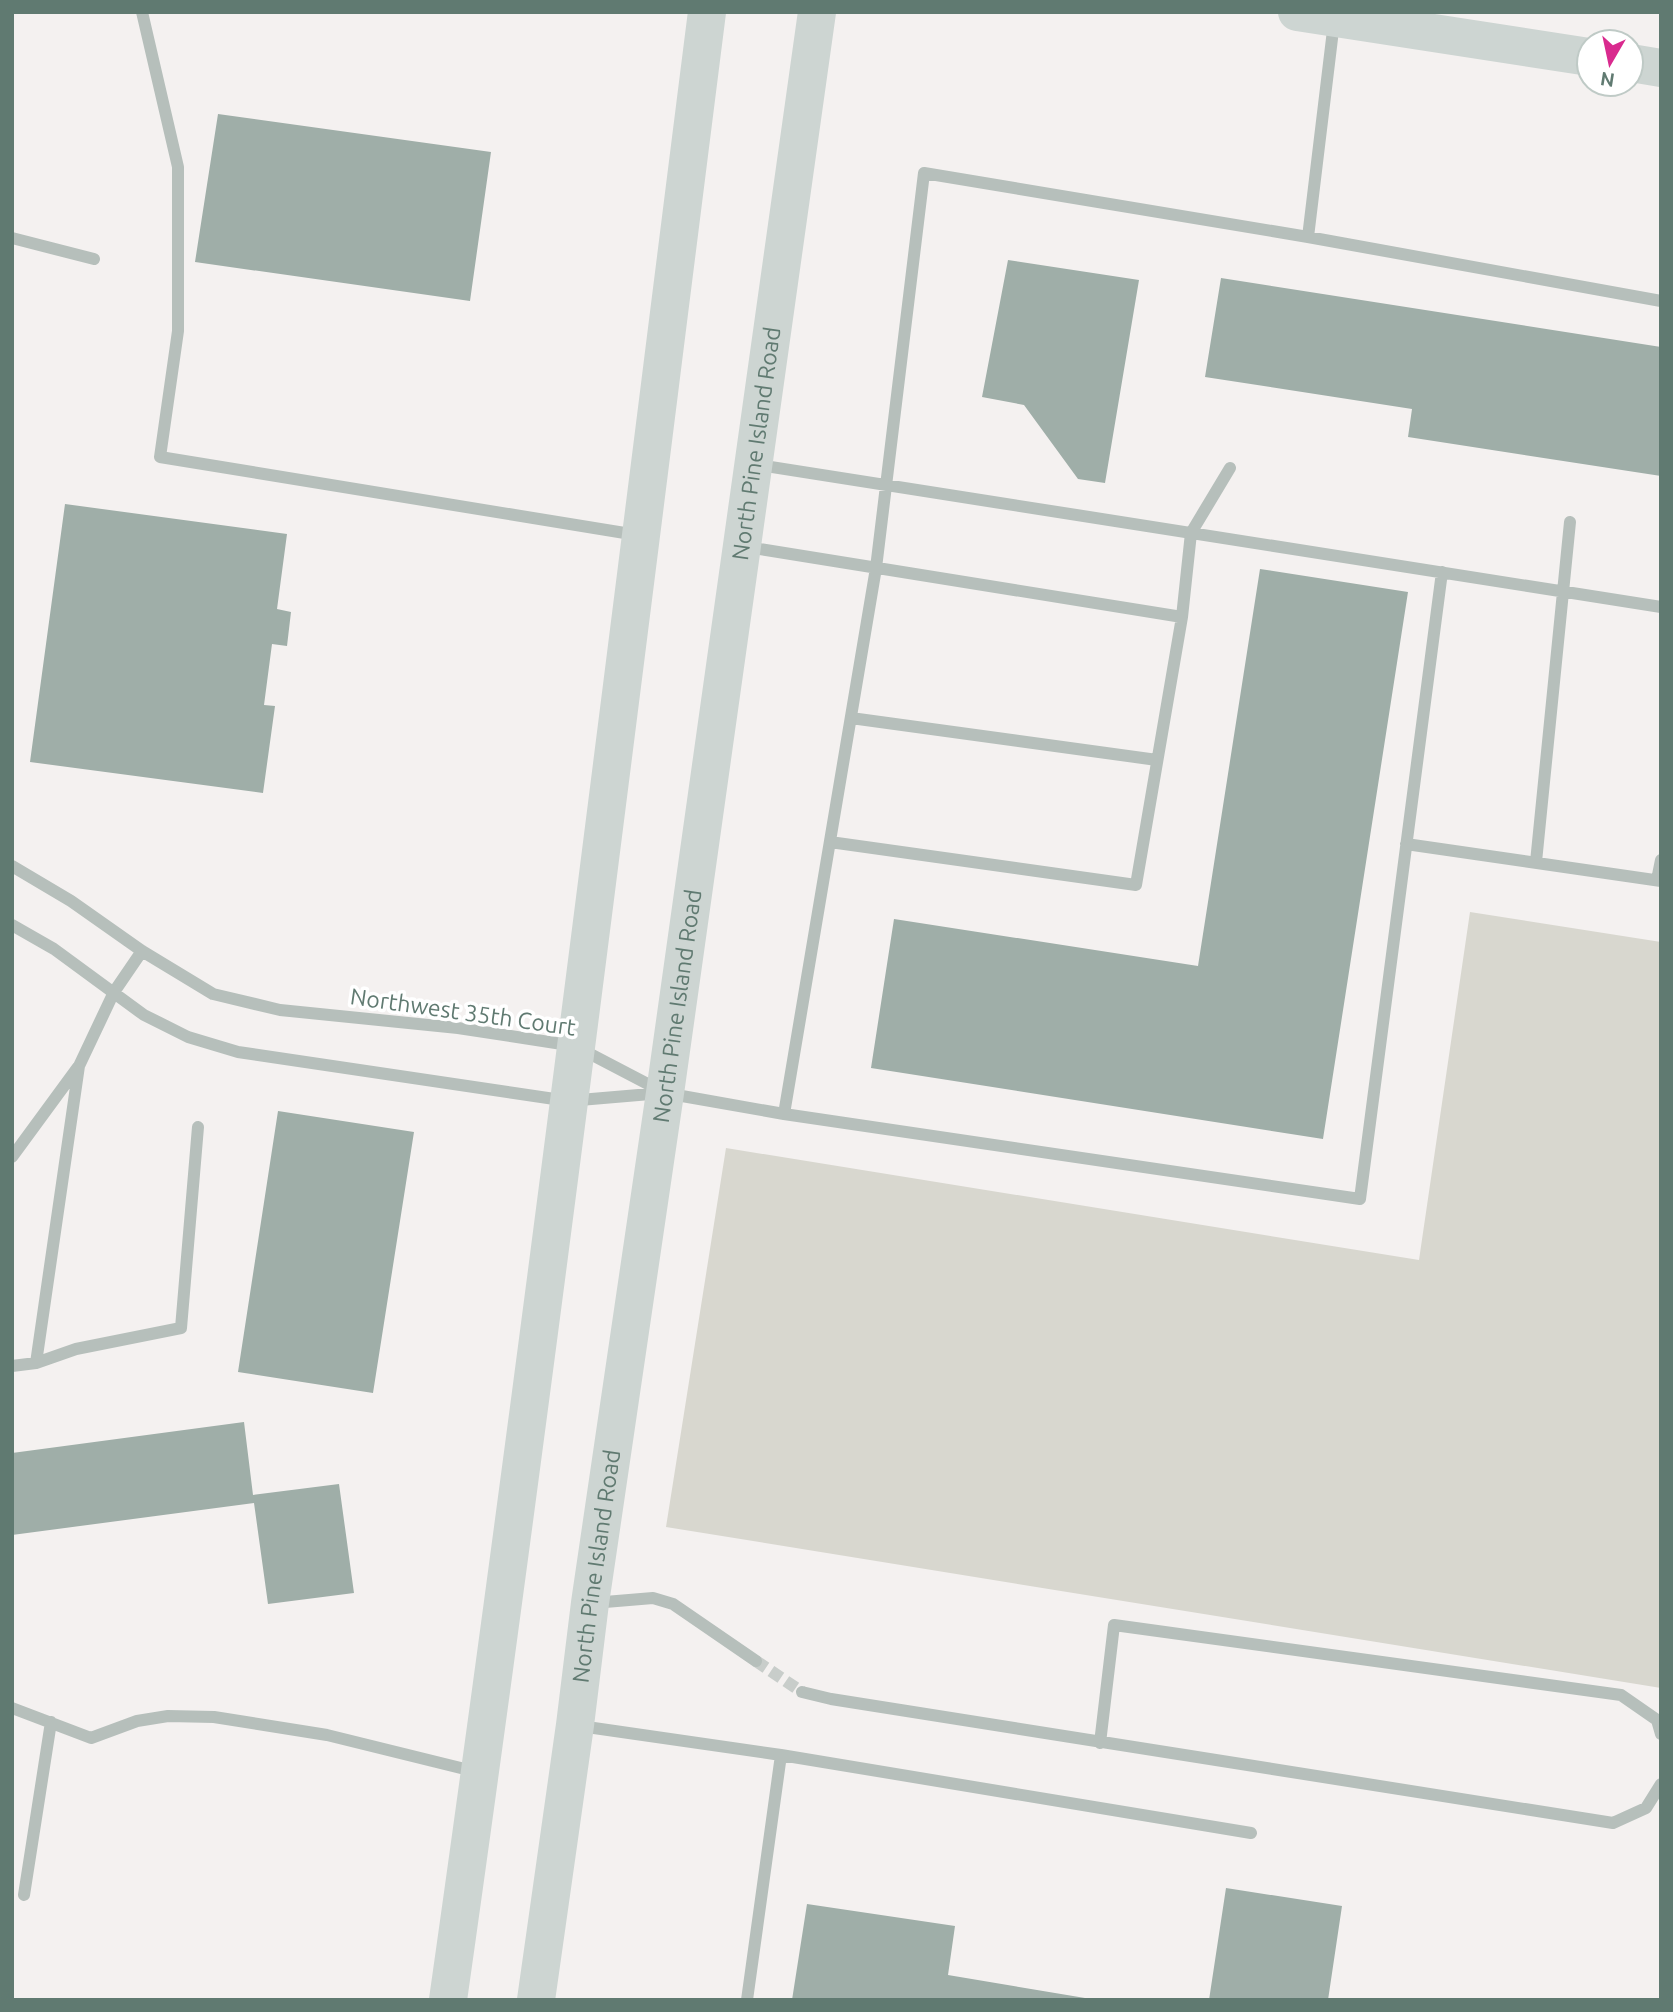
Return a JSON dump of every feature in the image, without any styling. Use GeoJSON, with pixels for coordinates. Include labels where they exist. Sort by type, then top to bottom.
{"type":"FeatureCollection","features":[{"type":"Feature","properties":{"kind":"main road"},"geometry":{"type":"LineString","coordinates":[[448,2000],[481,1773],[707,12]]}},
{"type":"Feature","properties":{"kind":"main road","name":"North Pine Island Road"},"geometry":{"type":"LineString","coordinates":[[536,2000],[817,12]]}},
{"type":"Feature","properties":{"kind":"main road"},"geometry":{"type":"LineString","coordinates":[[1297,12],[1575,55]]}},
{"type":"Feature","properties":{"kind":"street"},"geometry":{"type":"LineString","coordinates":[[142,12],[178,167],[178,331],[160,457],[641,536]]}},
{"type":"Feature","properties":{"kind":"street"},"geometry":{"type":"LineString","coordinates":[[1308,237],[1335,19]]}},
{"type":"Feature","properties":{"kind":"street"},"geometry":{"type":"LineString","coordinates":[[784,1114],[876,568],[924,173],[1308,237],[1661,301]]}},
{"type":"Feature","properties":{"kind":"street"},"geometry":{"type":"LineString","coordinates":[[12,238],[94,259]]}},
{"type":"Feature","properties":{"kind":"street"},"geometry":{"type":"LineString","coordinates":[[754,464],[1661,607]]}},
{"type":"Feature","properties":{"kind":"street"},"geometry":{"type":"LineString","coordinates":[[830,842],[1136,885],[1182,617],[1191,533],[1230,468]]}},
{"type":"Feature","properties":{"kind":"street"},"geometry":{"type":"LineString","coordinates":[[1536,862],[1570,522]]}},
{"type":"Feature","properties":{"kind":"street"},"geometry":{"type":"LineString","coordinates":[[742,546],[1182,617]]}},
{"type":"Feature","properties":{"kind":"street"},"geometry":{"type":"LineString","coordinates":[[12,925],[54,949],[144,1015],[188,1037],[238,1052],[568,1101],[665,1093],[784,1114],[1360,1199],[1441,572]]}},
{"type":"Feature","properties":{"kind":"street"},"geometry":{"type":"LineString","coordinates":[[851,718],[1157,760]]}},
{"type":"Feature","properties":{"kind":"street"},"geometry":{"type":"LineString","coordinates":[[1406,844],[1659,880],[1661,860]]}},
{"type":"Feature","properties":{"kind":"street","name":"Northwest 35th Court"},"geometry":{"type":"LineString","coordinates":[[12,866],[71,901],[142,951],[213,994],[279,1010],[458,1028],[575,1046],[665,1093]]}},
{"type":"Feature","properties":{"kind":"street"},"geometry":{"type":"LineString","coordinates":[[12,1157],[79,1066],[114,992],[142,951]]}},
{"type":"Feature","properties":{"kind":"street"},"geometry":{"type":"LineString","coordinates":[[36,1363],[79,1066]]}},
{"type":"Feature","properties":{"kind":"street"},"geometry":{"type":"LineString","coordinates":[[12,1366],[36,1363],[76,1349],[181,1328],[198,1127]]}},
{"type":"Feature","properties":{"kind":"street"},"geometry":{"type":"LineString","coordinates":[[590,1603],[653,1598],[673,1604],[756,1661]]}},
{"type":"Feature","properties":{"kind":"street"},"geometry":{"type":"LineString","coordinates":[[1100,1744],[1114,1625],[1621,1695],[1657,1720],[1661,1734]]}},
{"type":"Feature","properties":{"kind":"street"},"geometry":{"type":"LineString","coordinates":[[802,1692],[1100,1744],[1614,1823],[1646,1808],[1661,1784]]}},
{"type":"Feature","properties":{"kind":"street"},"geometry":{"type":"LineString","coordinates":[[12,1708],[91,1738],[137,1721],[158,1717],[214,1717],[327,1735],[481,1773]]}},
{"type":"Feature","properties":{"kind":"street"},"geometry":{"type":"LineString","coordinates":[[24,1895],[51,1722]]}},
{"type":"Feature","properties":{"kind":"street"},"geometry":{"type":"LineString","coordinates":[[575,1725],[781,1755],[1251,1833]]}},
{"type":"Feature","properties":{"kind":"street"},"geometry":{"type":"LineString","coordinates":[[747,2000],[781,1755]]}},
{"type":"Feature","properties":{"kind":"shaded area"},"geometry":{"type":"Polygon","coordinates":[[[1470,912],[1661,942],[1661,1688],[666,1527],[726,1148],[1419,1260],[1470,912]]]}},
{"type":"Feature","properties":{"kind":"building"},"geometry":{"type":"Polygon","coordinates":[[[218,114],[491,152],[470,301],[195,262],[218,114]]]}},
{"type":"Feature","properties":{"kind":"building"},"geometry":{"type":"Polygon","coordinates":[[[1008,260],[1139,280],[1105,483],[1078,479],[1024,405],[982,397],[1008,260]]]}},
{"type":"Feature","properties":{"kind":"building"},"geometry":{"type":"Polygon","coordinates":[[[1221,278],[1661,347],[1661,476],[1408,437],[1412,409],[1205,377],[1221,278]]]}},
{"type":"Feature","properties":{"kind":"building"},"geometry":{"type":"Polygon","coordinates":[[[65,504],[287,534],[277,609],[291,612],[287,646],[272,644],[264,705],[275,706],[263,793],[30,762],[65,504]]]}},
{"type":"Feature","properties":{"kind":"building"},"geometry":{"type":"Polygon","coordinates":[[[1260,569],[1408,592],[1323,1139],[871,1068],[894,919],[1198,966],[1260,569]]]}},
{"type":"Feature","properties":{"kind":"building"},"geometry":{"type":"Polygon","coordinates":[[[278,1111],[414,1132],[373,1393],[238,1372],[278,1111]]]}},
{"type":"Feature","properties":{"kind":"building"},"geometry":{"type":"Polygon","coordinates":[[[244,1422],[253,1495],[339,1484],[354,1593],[268,1604],[254,1503],[12,1535],[12,1453],[244,1422]]]}},
{"type":"Feature","properties":{"kind":"building"},"geometry":{"type":"Polygon","coordinates":[[[1226,1888],[1342,1906],[1328,2000],[1209,2000],[1226,1888]]]}},
{"type":"Feature","properties":{"kind":"building"},"geometry":{"type":"Polygon","coordinates":[[[807,1904],[955,1926],[948,1975],[1097,2000],[792,2000],[807,1904]]]}},
{"type":"Feature","properties":{"kind":"tunnel"},"geometry":{"type":"LineString","coordinates":[[756,1661],[802,1692]]}}]}
